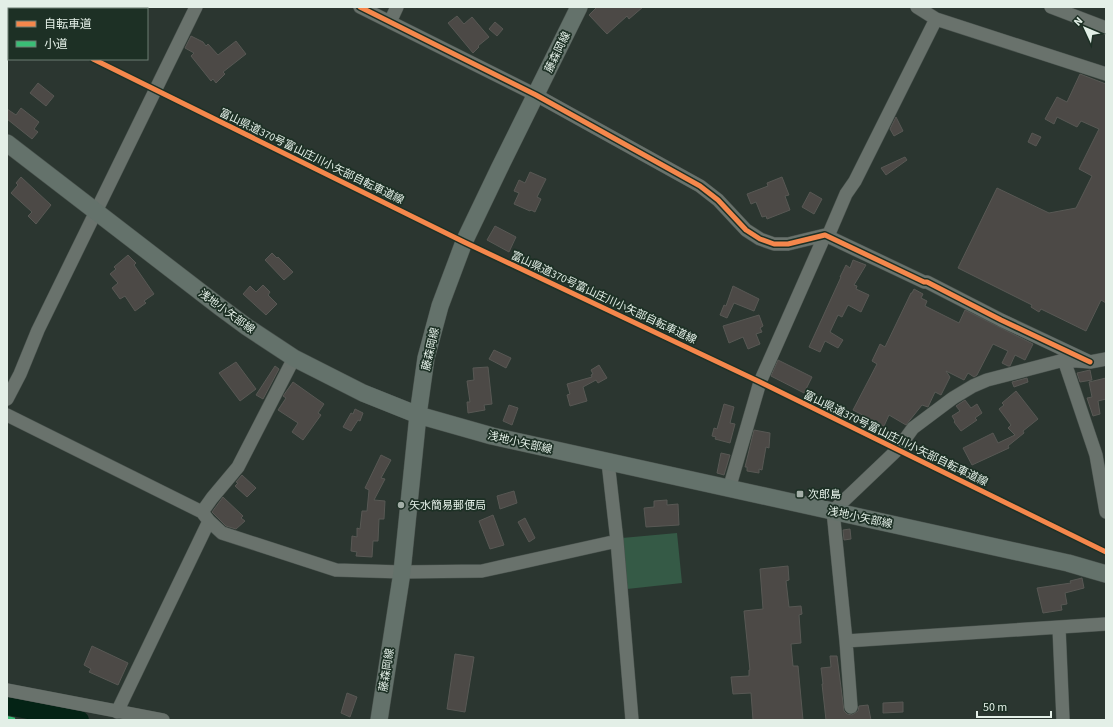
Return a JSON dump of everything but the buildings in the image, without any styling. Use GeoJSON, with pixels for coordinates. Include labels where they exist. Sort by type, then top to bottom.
{"type":"FeatureCollection","features":[{"type":"Feature","properties":{"kind":"main road","name":"藤森岡線"},"geometry":{"type":"LineString","coordinates":[[379,720],[402,572],[418,415],[426,358],[446,292],[464,242],[579,7]]}},
{"type":"Feature","properties":{"kind":"main road","name":"浅地小矢部線"},"geometry":{"type":"LineString","coordinates":[[7,143],[242,323],[294,358],[363,393],[418,415],[492,436],[1068,563],[1106,574]]}},
{"type":"Feature","properties":{"kind":"street"},"geometry":{"type":"LineString","coordinates":[[7,399],[20,374],[38,330],[196,7]]}},
{"type":"Feature","properties":{"kind":"street"},"geometry":{"type":"LineString","coordinates":[[360,7],[536,95],[700,186],[718,200],[746,230],[760,239],[774,244],[788,244],[826,236],[924,282],[927,282],[1001,320],[1090,362]]}},
{"type":"Feature","properties":{"kind":"street"},"geometry":{"type":"LineString","coordinates":[[390,22],[397,7]]}},
{"type":"Feature","properties":{"kind":"street"},"geometry":{"type":"LineString","coordinates":[[917,7],[936,19],[1106,74]]}},
{"type":"Feature","properties":{"kind":"street"},"geometry":{"type":"LineString","coordinates":[[1051,7],[1106,28]]}},
{"type":"Feature","properties":{"kind":"street"},"geometry":{"type":"LineString","coordinates":[[729,489],[760,382],[846,194],[855,181],[936,19]]}},
{"type":"Feature","properties":{"kind":"street"},"geometry":{"type":"LineString","coordinates":[[117,712],[206,516],[212,498],[238,467],[294,358]]}},
{"type":"Feature","properties":{"kind":"street"},"geometry":{"type":"LineString","coordinates":[[851,707],[834,511],[896,450],[913,428],[952,398],[973,386],[987,380],[1064,360],[1090,362],[1106,359]]}},
{"type":"Feature","properties":{"kind":"street"},"geometry":{"type":"LineString","coordinates":[[1064,360],[1096,454],[1106,512]]}},
{"type":"Feature","properties":{"kind":"street"},"geometry":{"type":"LineString","coordinates":[[7,415],[206,516],[222,533],[336,570],[402,572],[482,571],[617,540]]}},
{"type":"Feature","properties":{"kind":"street"},"geometry":{"type":"LineString","coordinates":[[608,462],[617,540],[632,720]]}},
{"type":"Feature","properties":{"kind":"street"},"geometry":{"type":"LineString","coordinates":[[846,641],[1106,624]]}},
{"type":"Feature","properties":{"kind":"street"},"geometry":{"type":"LineString","coordinates":[[1059,628],[1063,720]]}},
{"type":"Feature","properties":{"kind":"street"},"geometry":{"type":"LineString","coordinates":[[7,690],[162,720]]}},
{"type":"Feature","properties":{"kind":"green space"},"geometry":{"type":"Polygon","coordinates":[[[677,533],[682,583],[627,589],[622,538],[677,533]]]}},
{"type":"Feature","properties":{"kind":"waterway"},"geometry":{"type":"LineString","coordinates":[[7,706],[80,720]]}},
{"type":"Feature","properties":{"kind":"marked path"},"geometry":{"type":"LineString","coordinates":[[7,718],[16,720]]}},
{"type":"Feature","properties":{"kind":"cycle path"},"geometry":{"type":"LineString","coordinates":[[360,7],[536,95],[700,186],[718,200],[746,230],[760,239],[774,244],[788,244],[825,235],[924,282],[927,282],[1001,320],[1090,362]]}},
{"type":"Feature","properties":{"kind":"cycle path","name":"富山県道370号富山庄川小矢部自転車道線"},"geometry":{"type":"LineString","coordinates":[[95,60],[464,242],[760,382],[1106,552]]}},
{"type":"Feature","properties":{"kind":"place","name":"次郎島"},"geometry":{"type":"Point","coordinates":[800,494]}},
{"type":"Feature","properties":{"kind":"place","name":"矢水簡易郵便局"},"geometry":{"type":"Point","coordinates":[401,505]}}]}
